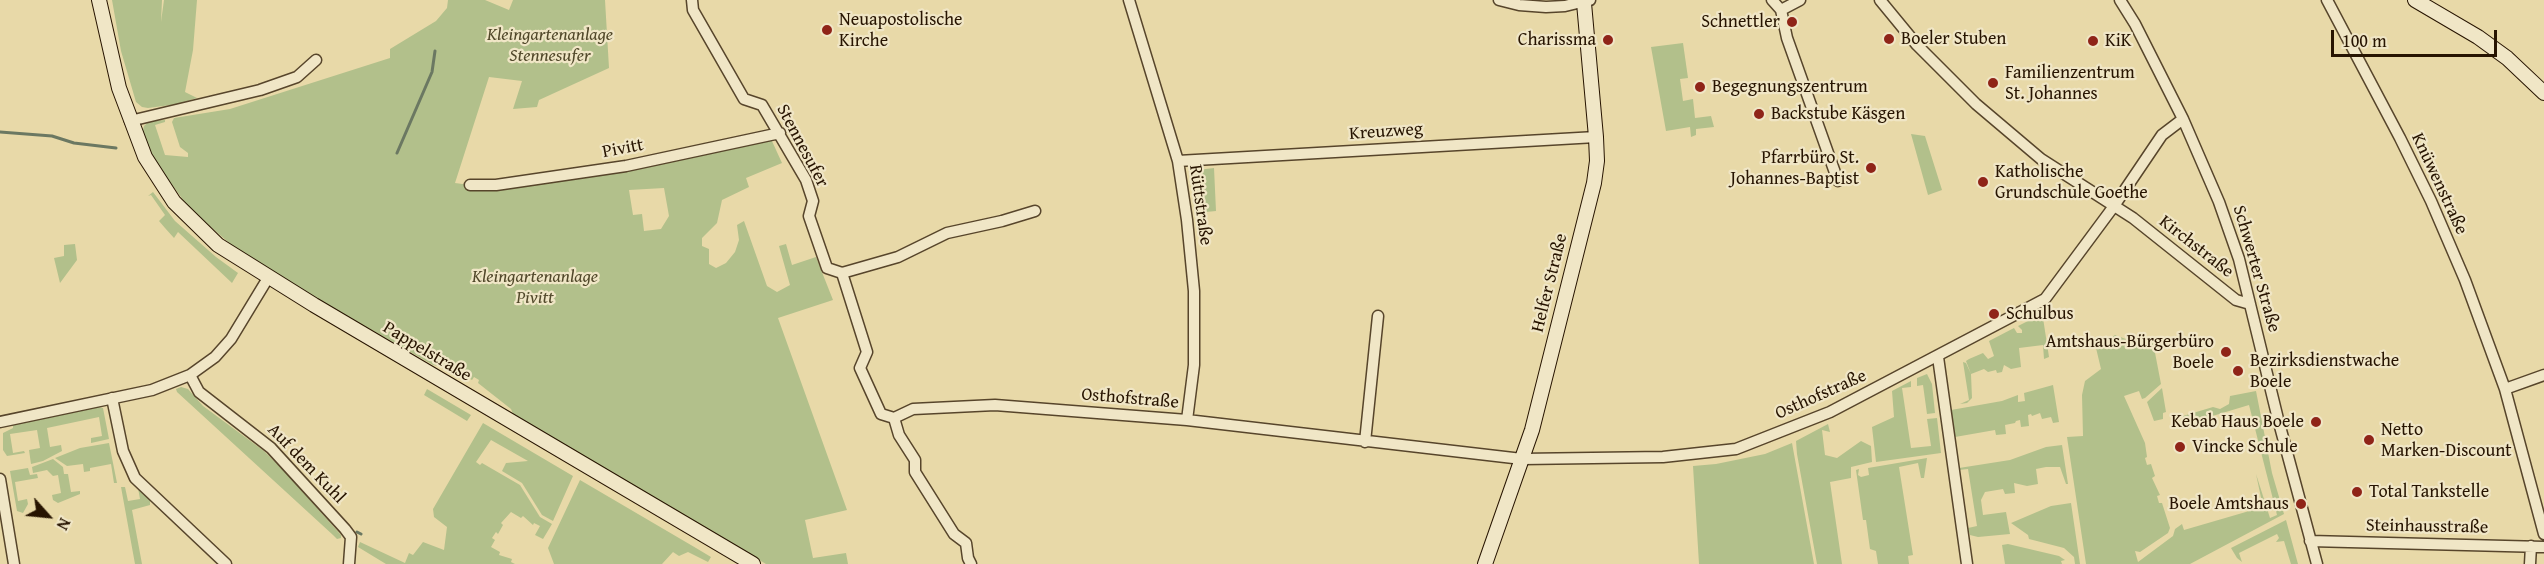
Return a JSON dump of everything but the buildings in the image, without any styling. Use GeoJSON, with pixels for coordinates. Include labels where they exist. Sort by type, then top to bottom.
{"type":"FeatureCollection","features":[{"type":"Feature","properties":{"kind":"street","name":"Pappelstraße"},"geometry":{"type":"LineString","coordinates":[[99,0],[119,88],[130,121],[152,170],[174,202],[218,245],[268,278],[753,564]]}},
{"type":"Feature","properties":{"kind":"street","name":"Stennesufer"},"geometry":{"type":"LineString","coordinates":[[692,0],[693,10],[744,99],[762,105],[806,180],[813,201],[809,216],[827,268],[842,273],[867,352],[860,368],[881,414],[894,418],[899,435],[915,460],[915,472],[954,534],[966,543],[971,564]]}},
{"type":"Feature","properties":{"kind":"street","name":"Rüttstraße"},"geometry":{"type":"LineString","coordinates":[[1129,0],[1178,161],[1187,220],[1194,291],[1194,365],[1187,420]]}},
{"type":"Feature","properties":{"kind":"street"},"geometry":{"type":"LineString","coordinates":[[1499,0],[1519,5],[1546,7],[1587,1]]}},
{"type":"Feature","properties":{"kind":"street"},"geometry":{"type":"LineString","coordinates":[[1772,0],[1781,10],[1786,38],[1838,181]]}},
{"type":"Feature","properties":{"kind":"street"},"geometry":{"type":"LineString","coordinates":[[1781,10],[1800,0]]}},
{"type":"Feature","properties":{"kind":"street","name":"Kirchstraße"},"geometry":{"type":"LineString","coordinates":[[1880,0],[1917,45],[1995,121],[2041,159],[2114,206],[2236,300],[2250,304]]}},
{"type":"Feature","properties":{"kind":"street","name":"Schwerter Straße"},"geometry":{"type":"LineString","coordinates":[[2120,0],[2135,24],[2183,119],[2219,202],[2239,259],[2317,564]]}},
{"type":"Feature","properties":{"kind":"street","name":"Knüwenstraße"},"geometry":{"type":"LineString","coordinates":[[2327,0],[2392,121],[2431,201],[2465,280],[2505,389],[2544,534]]}},
{"type":"Feature","properties":{"kind":"street"},"geometry":{"type":"LineString","coordinates":[[2415,0],[2478,37],[2507,58],[2544,93]]}},
{"type":"Feature","properties":{"kind":"street","name":"Helfer Straße"},"geometry":{"type":"LineString","coordinates":[[1485,564],[1532,429],[1594,183],[1597,160],[1587,1]]}},
{"type":"Feature","properties":{"kind":"street"},"geometry":{"type":"LineString","coordinates":[[130,121],[260,90],[297,77],[316,60]]}},
{"type":"Feature","properties":{"kind":"street","name":"Osthofstraße"},"geometry":{"type":"LineString","coordinates":[[894,418],[914,410],[995,405],[1187,420],[1522,459],[1664,457],[1736,449],[1830,412],[2045,299],[2114,206],[2162,135],[2183,119]]}},
{"type":"Feature","properties":{"kind":"street","name":"Pivitt"},"geometry":{"type":"LineString","coordinates":[[470,185],[496,184],[626,166],[780,133]]}},
{"type":"Feature","properties":{"kind":"street","name":"Kreuzweg"},"geometry":{"type":"LineString","coordinates":[[1178,161],[1596,137]]}},
{"type":"Feature","properties":{"kind":"street"},"geometry":{"type":"LineString","coordinates":[[842,273],[898,257],[947,233],[1035,211]]}},
{"type":"Feature","properties":{"kind":"street"},"geometry":{"type":"LineString","coordinates":[[0,422],[152,390],[190,375],[215,357],[231,339],[268,278]]}},
{"type":"Feature","properties":{"kind":"street"},"geometry":{"type":"LineString","coordinates":[[1365,442],[1378,316]]}},
{"type":"Feature","properties":{"kind":"street"},"geometry":{"type":"LineString","coordinates":[[1938,357],[1967,564]]}},
{"type":"Feature","properties":{"kind":"street","name":"Auf dem Kuhl"},"geometry":{"type":"LineString","coordinates":[[190,375],[199,392],[272,448],[345,529],[351,537],[349,564]]}},
{"type":"Feature","properties":{"kind":"street"},"geometry":{"type":"LineString","coordinates":[[2505,389],[2544,375]]}},
{"type":"Feature","properties":{"kind":"street"},"geometry":{"type":"LineString","coordinates":[[112,398],[123,452],[135,478],[226,564]]}},
{"type":"Feature","properties":{"kind":"street"},"geometry":{"type":"LineString","coordinates":[[0,479],[14,564]]}},
{"type":"Feature","properties":{"kind":"street","name":"Steinhausstraße"},"geometry":{"type":"LineString","coordinates":[[2310,541],[2544,547]]}},
{"type":"Feature","properties":{"kind":"street"},"geometry":{"type":"LineString","coordinates":[[2530,564],[2531,546]]}},
{"type":"Feature","properties":{"kind":"green space"},"geometry":{"type":"Polygon","coordinates":[[[112,0],[162,0],[161,22],[164,0],[197,0],[193,50],[185,92],[197,98],[178,104],[148,108],[136,102],[121,51],[112,0]]]}},
{"type":"Feature","properties":{"kind":"green space","name":"Kleingartenanlage Pivitt"},"geometry":{"type":"Polygon","coordinates":[[[448,0],[485,0],[509,10],[513,0],[605,0],[609,68],[539,100],[537,107],[513,109],[522,81],[489,77],[455,183],[470,185],[771,139],[782,163],[746,178],[749,187],[722,200],[717,223],[702,238],[702,246],[709,249],[709,264],[716,268],[726,263],[735,252],[739,240],[737,225],[744,221],[767,286],[777,292],[790,285],[779,246],[786,244],[792,265],[816,257],[833,300],[778,318],[847,510],[805,520],[813,558],[846,553],[848,564],[766,564],[513,414],[511,409],[478,383],[479,380],[474,377],[472,380],[451,368],[433,365],[314,297],[236,249],[189,208],[156,163],[142,134],[144,126],[149,121],[165,120],[155,125],[165,155],[188,157],[188,153],[180,147],[172,122],[174,118],[230,109],[390,58],[390,49],[436,21],[447,8],[448,0]],[[664,188],[629,190],[633,215],[642,214],[644,231],[661,229],[669,216],[664,188]]]}},
{"type":"Feature","properties":{"kind":"green space"},"geometry":{"type":"Polygon","coordinates":[[[1683,43],[1688,78],[1680,79],[1683,101],[1693,99],[1695,118],[1711,116],[1714,127],[1696,129],[1696,135],[1691,137],[1690,127],[1666,131],[1651,47],[1683,43]]]}},
{"type":"Feature","properties":{"kind":"green space"},"geometry":{"type":"Polygon","coordinates":[[[1911,134],[1925,136],[1942,190],[1928,195],[1911,134]]]}},
{"type":"Feature","properties":{"kind":"green space"},"geometry":{"type":"Polygon","coordinates":[[[1214,168],[1216,211],[1196,213],[1189,171],[1214,168]]]}},
{"type":"Feature","properties":{"kind":"green space"},"geometry":{"type":"Polygon","coordinates":[[[153,192],[175,221],[238,273],[232,283],[178,232],[174,238],[165,228],[159,221],[165,215],[151,195],[148,196],[153,192]]]}},
{"type":"Feature","properties":{"kind":"green space"},"geometry":{"type":"Polygon","coordinates":[[[75,244],[77,260],[60,283],[54,258],[64,256],[64,245],[75,244]]]}},
{"type":"Feature","properties":{"kind":"green space"},"geometry":{"type":"Polygon","coordinates":[[[2038,316],[2043,318],[2049,357],[2044,359],[2043,345],[2019,348],[2021,367],[2011,369],[2004,365],[2002,372],[1997,373],[1996,370],[1988,372],[1984,369],[1971,374],[1966,361],[1983,353],[1988,359],[1994,356],[1989,341],[2014,328],[2017,333],[2022,333],[2018,326],[2038,316]]]}},
{"type":"Feature","properties":{"kind":"green space"},"geometry":{"type":"Polygon","coordinates":[[[2115,335],[2142,345],[2152,337],[2161,384],[2142,399],[2139,391],[2124,396],[2145,443],[2147,465],[2151,464],[2155,476],[2152,478],[2160,495],[2157,496],[2159,503],[2162,503],[2170,528],[2168,533],[2140,552],[2135,551],[2138,562],[2173,536],[2175,529],[2182,524],[2184,530],[2263,507],[2256,474],[2270,518],[2277,515],[2249,405],[2186,424],[2183,416],[2213,407],[2220,409],[2229,404],[2230,396],[2256,391],[2272,473],[2284,514],[2190,564],[2086,564],[2067,437],[2083,436],[2082,395],[2085,381],[2101,369],[2096,348],[2115,335]]]}},
{"type":"Feature","properties":{"kind":"green space"},"geometry":{"type":"Polygon","coordinates":[[[1963,362],[1966,363],[1971,374],[1972,398],[1967,403],[1960,404],[1969,400],[1963,362]]]}},
{"type":"Feature","properties":{"kind":"green space"},"geometry":{"type":"Polygon","coordinates":[[[1927,374],[1932,384],[1935,413],[1927,414],[1923,385],[1917,386],[1917,378],[1927,374]]]}},
{"type":"Feature","properties":{"kind":"green space"},"geometry":{"type":"Polygon","coordinates":[[[1911,381],[1911,387],[1902,388],[1911,448],[1931,446],[1927,419],[1937,418],[1941,453],[1876,462],[1872,427],[1894,417],[1892,391],[1911,381]]]}},
{"type":"Feature","properties":{"kind":"green space"},"geometry":{"type":"Polygon","coordinates":[[[2053,385],[2059,422],[2053,423],[2051,417],[2042,419],[2040,413],[2032,416],[2031,414],[2028,415],[2029,426],[2021,427],[2020,420],[2016,421],[2005,425],[2006,434],[1996,435],[1995,430],[1955,437],[1951,410],[2002,401],[2018,395],[2018,402],[2025,401],[2024,393],[2053,385]]]}},
{"type":"Feature","properties":{"kind":"green space"},"geometry":{"type":"Polygon","coordinates":[[[181,387],[188,389],[203,406],[264,451],[341,535],[341,538],[337,539],[177,392],[176,389],[181,387]]]}},
{"type":"Feature","properties":{"kind":"green space"},"geometry":{"type":"Polygon","coordinates":[[[2162,388],[2166,412],[2163,413],[2163,419],[2154,421],[2147,402],[2162,388]]]}},
{"type":"Feature","properties":{"kind":"green space"},"geometry":{"type":"Polygon","coordinates":[[[427,389],[471,415],[467,421],[424,395],[427,389]]]}},
{"type":"Feature","properties":{"kind":"green space"},"geometry":{"type":"Polygon","coordinates":[[[98,407],[103,408],[109,439],[91,443],[91,438],[102,436],[99,417],[47,428],[50,447],[61,445],[62,451],[43,461],[31,464],[29,450],[40,448],[37,430],[10,434],[13,453],[24,451],[25,453],[7,456],[3,450],[3,433],[13,428],[13,425],[98,407]]]}},
{"type":"Feature","properties":{"kind":"green space"},"geometry":{"type":"Polygon","coordinates":[[[483,423],[573,476],[553,521],[542,515],[522,483],[502,471],[506,463],[528,461],[491,440],[476,462],[480,465],[482,463],[520,485],[540,517],[552,524],[543,539],[535,535],[540,526],[534,523],[533,525],[523,516],[521,518],[511,512],[501,523],[503,525],[498,534],[496,532],[492,538],[495,540],[491,547],[500,552],[499,555],[512,559],[511,562],[515,564],[386,564],[358,547],[360,542],[405,563],[409,553],[413,555],[423,542],[444,550],[447,527],[434,517],[433,509],[483,423]]]}},
{"type":"Feature","properties":{"kind":"green space"},"geometry":{"type":"Polygon","coordinates":[[[1828,424],[1830,432],[1822,430],[1825,455],[1837,458],[1861,441],[1871,446],[1872,462],[1851,467],[1851,478],[1830,482],[1842,564],[1817,564],[1797,454],[1796,441],[1828,424]]]}},
{"type":"Feature","properties":{"kind":"green space"},"geometry":{"type":"Polygon","coordinates":[[[109,443],[117,483],[114,483],[111,464],[90,468],[90,471],[84,472],[83,464],[67,466],[55,458],[80,448],[109,443]]]}},
{"type":"Feature","properties":{"kind":"green space"},"geometry":{"type":"Polygon","coordinates":[[[1792,443],[1814,564],[1699,564],[1693,466],[1716,464],[1765,454],[1792,443]]]}},
{"type":"Feature","properties":{"kind":"green space"},"geometry":{"type":"Polygon","coordinates":[[[2062,445],[2068,484],[2066,484],[2060,467],[2046,467],[2036,469],[2038,484],[2027,486],[2014,483],[2015,493],[2005,494],[2003,489],[1985,492],[1981,500],[1983,515],[2006,512],[2010,534],[1978,537],[1970,535],[1968,528],[1977,526],[1968,469],[1959,470],[1959,468],[2010,460],[2046,447],[2062,445]]]}},
{"type":"Feature","properties":{"kind":"green space"},"geometry":{"type":"Polygon","coordinates":[[[1927,458],[1924,478],[1921,478],[1918,463],[1899,467],[1913,555],[1908,556],[1909,564],[1878,564],[1876,551],[1870,549],[1866,520],[1863,520],[1856,470],[1859,469],[1858,475],[1861,477],[1869,475],[1868,468],[1927,458]]]}},
{"type":"Feature","properties":{"kind":"green space"},"geometry":{"type":"Polygon","coordinates":[[[53,459],[63,467],[64,474],[68,474],[71,492],[80,491],[80,494],[58,503],[53,500],[52,495],[61,493],[58,475],[53,476],[47,470],[33,473],[32,467],[53,459]]]}},
{"type":"Feature","properties":{"kind":"green space"},"geometry":{"type":"Polygon","coordinates":[[[28,468],[30,475],[37,474],[38,478],[15,482],[18,501],[27,499],[28,504],[23,513],[17,511],[10,471],[28,468]]]}},
{"type":"Feature","properties":{"kind":"green space"},"geometry":{"type":"Polygon","coordinates":[[[580,480],[711,557],[708,562],[688,552],[679,556],[673,552],[662,564],[554,564],[548,548],[580,480]]]}},
{"type":"Feature","properties":{"kind":"green space"},"geometry":{"type":"Polygon","coordinates":[[[121,487],[125,487],[128,501],[140,499],[138,488],[150,499],[150,505],[132,510],[142,564],[135,564],[121,487]]]}},
{"type":"Feature","properties":{"kind":"green space"},"geometry":{"type":"Polygon","coordinates":[[[2071,503],[2080,564],[2075,564],[2074,557],[2064,548],[2029,539],[2028,535],[2011,523],[2051,506],[2071,503]]]}},
{"type":"Feature","properties":{"kind":"green space"},"geometry":{"type":"Polygon","coordinates":[[[2286,520],[2298,564],[2291,564],[2284,541],[2276,542],[2279,538],[2277,534],[2239,553],[2242,562],[2237,558],[2231,548],[2286,520]]]}},
{"type":"Feature","properties":{"kind":"green space"},"geometry":{"type":"Polygon","coordinates":[[[2008,544],[2059,556],[2065,560],[2061,561],[2062,564],[2005,564],[2002,545],[2008,544]]]}},
{"type":"Feature","properties":{"kind":"waterway"},"geometry":{"type":"LineString","coordinates":[[397,153],[432,72],[435,51]]}},
{"type":"Feature","properties":{"kind":"waterway"},"geometry":{"type":"LineString","coordinates":[[0,132],[52,136],[74,143],[116,148]]}},
{"type":"Feature","properties":{"kind":"waterway"},"geometry":{"type":"LineString","coordinates":[[357,532],[361,534]]}},
{"type":"Feature","properties":{"kind":"place","name":"Schnettler"},"geometry":{"type":"Point","coordinates":[1792,22]}},
{"type":"Feature","properties":{"kind":"place","name":"Neuapostolische Kirche"},"geometry":{"type":"Point","coordinates":[827,30]}},
{"type":"Feature","properties":{"kind":"place","name":"Boeler Stuben"},"geometry":{"type":"Point","coordinates":[1889,39]}},
{"type":"Feature","properties":{"kind":"place","name":"Charissma"},"geometry":{"type":"Point","coordinates":[1608,40]}},
{"type":"Feature","properties":{"kind":"place","name":"KiK"},"geometry":{"type":"Point","coordinates":[2093,41]}},
{"type":"Feature","properties":{"kind":"place","name":"Familienzentrum St. Johannes"},"geometry":{"type":"Point","coordinates":[1993,83]}},
{"type":"Feature","properties":{"kind":"place","name":"Begegnungszentrum"},"geometry":{"type":"Point","coordinates":[1700,87]}},
{"type":"Feature","properties":{"kind":"place","name":"Backstube Käsgen"},"geometry":{"type":"Point","coordinates":[1759,114]}},
{"type":"Feature","properties":{"kind":"place","name":"Pfarrbüro St. Johannes-Baptist"},"geometry":{"type":"Point","coordinates":[1871,168]}},
{"type":"Feature","properties":{"kind":"place","name":"Katholische Grundschule Goethe"},"geometry":{"type":"Point","coordinates":[1983,182]}},
{"type":"Feature","properties":{"kind":"place","name":"Schulbus"},"geometry":{"type":"Point","coordinates":[1994,314]}},
{"type":"Feature","properties":{"kind":"place","name":"Amtshaus-Bürgerbüro Boele"},"geometry":{"type":"Point","coordinates":[2226,352]}},
{"type":"Feature","properties":{"kind":"place","name":"Bezirksdienstwache Boele"},"geometry":{"type":"Point","coordinates":[2238,371]}},
{"type":"Feature","properties":{"kind":"place","name":"Kebab Haus Boele"},"geometry":{"type":"Point","coordinates":[2316,422]}},
{"type":"Feature","properties":{"kind":"place","name":"Netto Marken-Discount"},"geometry":{"type":"Point","coordinates":[2369,440]}},
{"type":"Feature","properties":{"kind":"place","name":"Vincke Schule"},"geometry":{"type":"Point","coordinates":[2180,447]}},
{"type":"Feature","properties":{"kind":"place","name":"Total Tankstelle"},"geometry":{"type":"Point","coordinates":[2357,492]}},
{"type":"Feature","properties":{"kind":"place","name":"Boele Amtshaus"},"geometry":{"type":"Point","coordinates":[2301,504]}},
{"type":"Feature","properties":{"kind":"park label","name":"Kleingartenanlage Stennesufer"},"geometry":{"type":"Point","coordinates":[550,45]}}]}
